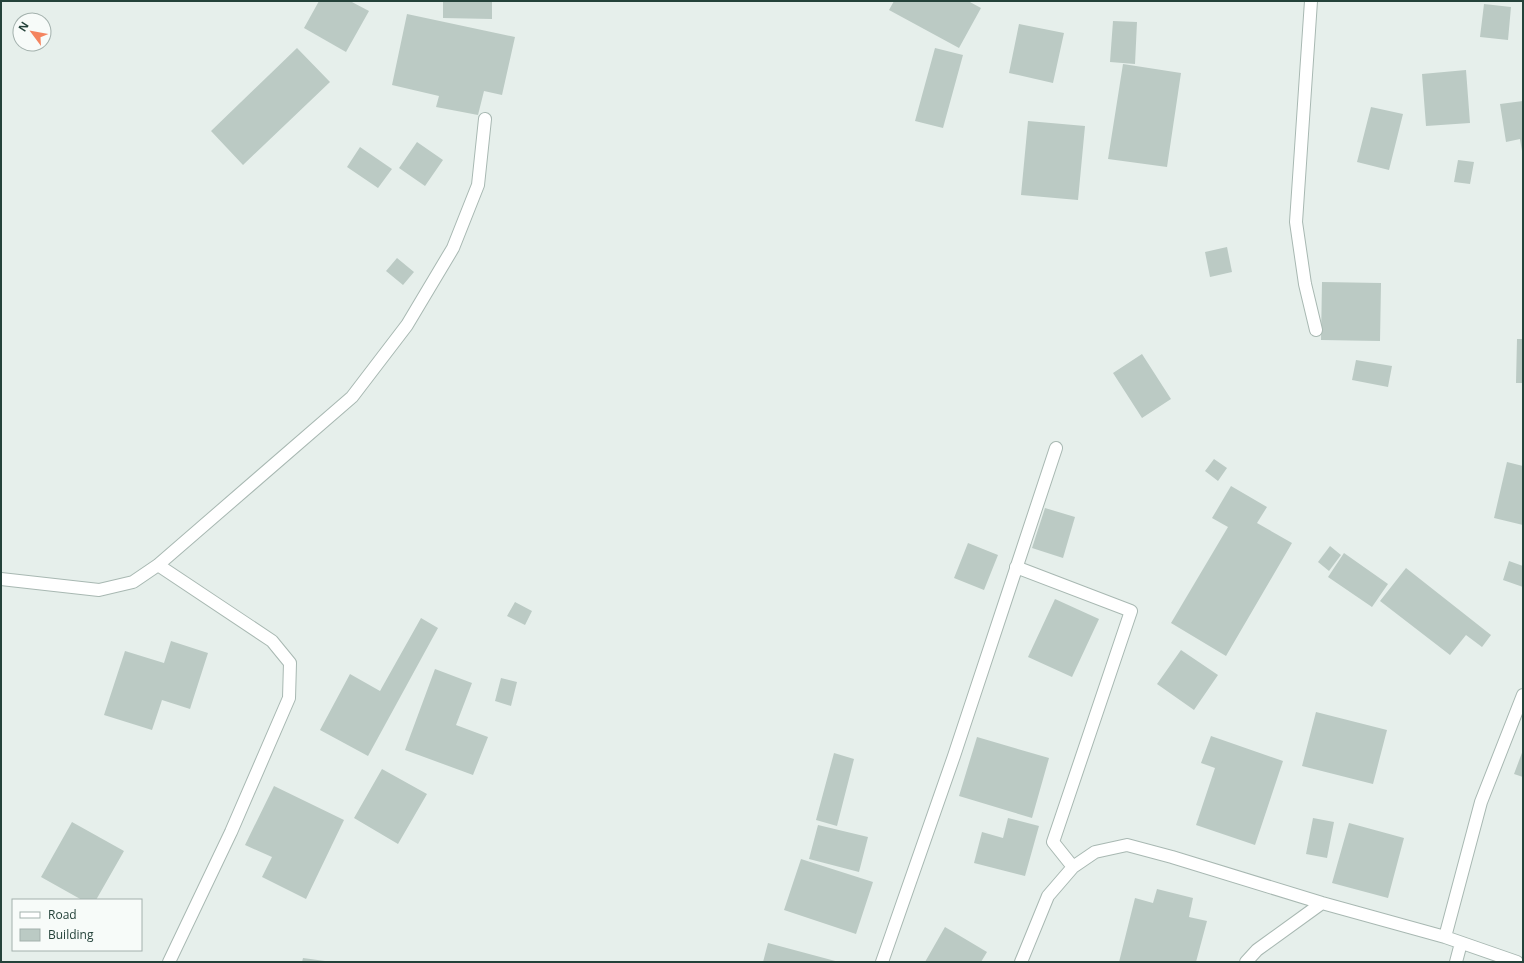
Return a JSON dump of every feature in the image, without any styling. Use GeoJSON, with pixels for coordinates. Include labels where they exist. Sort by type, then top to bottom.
{"type":"FeatureCollection","features":[{"type":"Feature","properties":{"kind":"street"},"geometry":{"type":"LineString","coordinates":[[1311,1],[1296,222],[1305,284],[1316,330]]}},
{"type":"Feature","properties":{"kind":"street"},"geometry":{"type":"LineString","coordinates":[[1,579],[99,590],[133,582],[158,565],[352,397],[407,325],[452,248],[478,185],[485,119]]}},
{"type":"Feature","properties":{"kind":"street"},"geometry":{"type":"LineString","coordinates":[[882,962],[954,756],[1056,448]]}},
{"type":"Feature","properties":{"kind":"street"},"geometry":{"type":"LineString","coordinates":[[158,565],[272,641],[290,663],[289,698],[231,832],[169,962]]}},
{"type":"Feature","properties":{"kind":"street"},"geometry":{"type":"LineString","coordinates":[[1016,567],[1131,611],[1053,842],[1072,867]]}},
{"type":"Feature","properties":{"kind":"street"},"geometry":{"type":"LineString","coordinates":[[1445,937],[1481,802],[1523,695]]}},
{"type":"Feature","properties":{"kind":"street"},"geometry":{"type":"LineString","coordinates":[[1021,962],[1048,896],[1072,867],[1096,852],[1126,845],[1172,857],[1322,903],[1445,937],[1517,962]]}},
{"type":"Feature","properties":{"kind":"street"},"geometry":{"type":"LineString","coordinates":[[1246,962],[1257,950],[1322,903]]}},
{"type":"Feature","properties":{"kind":"street"},"geometry":{"type":"LineString","coordinates":[[1456,962],[1461,943]]}},
{"type":"Feature","properties":{"kind":"building"},"geometry":{"type":"Polygon","coordinates":[[[319,1],[350,1],[369,11],[346,52],[304,28],[319,1]]]}},
{"type":"Feature","properties":{"kind":"building"},"geometry":{"type":"Polygon","coordinates":[[[443,1],[492,1],[492,19],[443,18],[443,1]]]}},
{"type":"Feature","properties":{"kind":"building"},"geometry":{"type":"Polygon","coordinates":[[[894,1],[968,1],[981,8],[959,48],[889,10],[894,1]]]}},
{"type":"Feature","properties":{"kind":"building"},"geometry":{"type":"Polygon","coordinates":[[[1484,4],[1511,7],[1508,40],[1480,37],[1484,4]]]}},
{"type":"Feature","properties":{"kind":"building"},"geometry":{"type":"Polygon","coordinates":[[[407,14],[515,37],[502,95],[484,91],[478,115],[436,107],[439,96],[392,85],[407,14]]]}},
{"type":"Feature","properties":{"kind":"building"},"geometry":{"type":"Polygon","coordinates":[[[1113,21],[1137,22],[1135,64],[1110,62],[1113,21]]]}},
{"type":"Feature","properties":{"kind":"building"},"geometry":{"type":"Polygon","coordinates":[[[1019,24],[1064,33],[1053,83],[1009,73],[1019,24]]]}},
{"type":"Feature","properties":{"kind":"building"},"geometry":{"type":"Polygon","coordinates":[[[297,48],[330,82],[243,165],[211,131],[297,48]]]}},
{"type":"Feature","properties":{"kind":"building"},"geometry":{"type":"Polygon","coordinates":[[[935,48],[963,55],[943,128],[915,121],[935,48]]]}},
{"type":"Feature","properties":{"kind":"building"},"geometry":{"type":"Polygon","coordinates":[[[1123,64],[1181,73],[1167,167],[1108,159],[1123,64]]]}},
{"type":"Feature","properties":{"kind":"building"},"geometry":{"type":"Polygon","coordinates":[[[1466,70],[1470,123],[1426,126],[1422,74],[1466,70]]]}},
{"type":"Feature","properties":{"kind":"building"},"geometry":{"type":"Polygon","coordinates":[[[1523,101],[1522,151],[1520,139],[1506,142],[1500,104],[1523,101]]]}},
{"type":"Feature","properties":{"kind":"building"},"geometry":{"type":"Polygon","coordinates":[[[1371,107],[1403,114],[1389,170],[1357,162],[1371,107]]]}},
{"type":"Feature","properties":{"kind":"building"},"geometry":{"type":"Polygon","coordinates":[[[1028,121],[1085,126],[1078,200],[1021,195],[1028,121]]]}},
{"type":"Feature","properties":{"kind":"building"},"geometry":{"type":"Polygon","coordinates":[[[417,142],[443,160],[425,186],[399,168],[417,142]]]}},
{"type":"Feature","properties":{"kind":"building"},"geometry":{"type":"Polygon","coordinates":[[[360,147],[392,169],[378,188],[347,167],[360,147]]]}},
{"type":"Feature","properties":{"kind":"building"},"geometry":{"type":"Polygon","coordinates":[[[1458,160],[1474,162],[1470,184],[1454,182],[1458,160]]]}},
{"type":"Feature","properties":{"kind":"building"},"geometry":{"type":"Polygon","coordinates":[[[1227,247],[1232,272],[1210,277],[1205,252],[1227,247]]]}},
{"type":"Feature","properties":{"kind":"building"},"geometry":{"type":"Polygon","coordinates":[[[397,258],[414,272],[403,285],[386,271],[397,258]]]}},
{"type":"Feature","properties":{"kind":"building"},"geometry":{"type":"Polygon","coordinates":[[[1322,282],[1381,283],[1380,341],[1321,340],[1322,282]]]}},
{"type":"Feature","properties":{"kind":"building"},"geometry":{"type":"Polygon","coordinates":[[[1517,339],[1523,339],[1523,383],[1516,383],[1517,339]]]}},
{"type":"Feature","properties":{"kind":"building"},"geometry":{"type":"Polygon","coordinates":[[[1142,354],[1171,399],[1142,418],[1113,373],[1142,354]]]}},
{"type":"Feature","properties":{"kind":"building"},"geometry":{"type":"Polygon","coordinates":[[[1356,360],[1392,366],[1388,387],[1352,380],[1356,360]]]}},
{"type":"Feature","properties":{"kind":"building"},"geometry":{"type":"Polygon","coordinates":[[[1214,459],[1227,468],[1218,481],[1205,471],[1214,459]]]}},
{"type":"Feature","properties":{"kind":"building"},"geometry":{"type":"Polygon","coordinates":[[[1507,462],[1523,466],[1523,525],[1494,518],[1507,462]]]}},
{"type":"Feature","properties":{"kind":"building"},"geometry":{"type":"Polygon","coordinates":[[[1231,486],[1267,507],[1257,523],[1292,543],[1226,656],[1171,623],[1228,527],[1212,518],[1231,486]]]}},
{"type":"Feature","properties":{"kind":"building"},"geometry":{"type":"Polygon","coordinates":[[[1045,508],[1075,517],[1063,558],[1032,548],[1045,508]]]}},
{"type":"Feature","properties":{"kind":"building"},"geometry":{"type":"Polygon","coordinates":[[[968,543],[998,555],[984,590],[954,578],[968,543]]]}},
{"type":"Feature","properties":{"kind":"building"},"geometry":{"type":"Polygon","coordinates":[[[1330,546],[1341,555],[1329,571],[1318,562],[1330,546]]]}},
{"type":"Feature","properties":{"kind":"building"},"geometry":{"type":"Polygon","coordinates":[[[1344,553],[1388,584],[1372,607],[1328,577],[1344,553]]]}},
{"type":"Feature","properties":{"kind":"building"},"geometry":{"type":"Polygon","coordinates":[[[1509,561],[1523,566],[1523,587],[1503,580],[1509,561]]]}},
{"type":"Feature","properties":{"kind":"building"},"geometry":{"type":"Polygon","coordinates":[[[1406,568],[1491,635],[1482,647],[1466,635],[1450,655],[1380,601],[1406,568]]]}},
{"type":"Feature","properties":{"kind":"building"},"geometry":{"type":"Polygon","coordinates":[[[1055,599],[1099,619],[1072,677],[1028,657],[1055,599]]]}},
{"type":"Feature","properties":{"kind":"building"},"geometry":{"type":"Polygon","coordinates":[[[515,602],[532,611],[525,625],[507,616],[515,602]]]}},
{"type":"Feature","properties":{"kind":"building"},"geometry":{"type":"Polygon","coordinates":[[[421,618],[438,628],[368,756],[320,730],[350,674],[380,691],[421,618]]]}},
{"type":"Feature","properties":{"kind":"building"},"geometry":{"type":"Polygon","coordinates":[[[171,641],[208,653],[190,709],[162,700],[152,730],[104,715],[125,651],[164,663],[171,641]]]}},
{"type":"Feature","properties":{"kind":"building"},"geometry":{"type":"Polygon","coordinates":[[[1181,650],[1218,675],[1194,710],[1157,684],[1181,650]]]}},
{"type":"Feature","properties":{"kind":"building"},"geometry":{"type":"Polygon","coordinates":[[[435,669],[472,683],[456,725],[488,737],[473,775],[405,750],[435,669]]]}},
{"type":"Feature","properties":{"kind":"building"},"geometry":{"type":"Polygon","coordinates":[[[501,678],[517,682],[511,706],[495,701],[501,678]]]}},
{"type":"Feature","properties":{"kind":"building"},"geometry":{"type":"Polygon","coordinates":[[[1316,712],[1387,730],[1373,784],[1302,766],[1316,712]]]}},
{"type":"Feature","properties":{"kind":"building"},"geometry":{"type":"Polygon","coordinates":[[[1211,736],[1283,761],[1255,845],[1196,825],[1215,768],[1201,763],[1211,736]]]}},
{"type":"Feature","properties":{"kind":"building"},"geometry":{"type":"Polygon","coordinates":[[[977,737],[1049,758],[1032,818],[959,796],[977,737]]]}},
{"type":"Feature","properties":{"kind":"building"},"geometry":{"type":"Polygon","coordinates":[[[1523,750],[1523,777],[1514,774],[1523,750]]]}},
{"type":"Feature","properties":{"kind":"building"},"geometry":{"type":"Polygon","coordinates":[[[834,753],[854,759],[837,826],[816,820],[834,753]]]}},
{"type":"Feature","properties":{"kind":"building"},"geometry":{"type":"Polygon","coordinates":[[[382,769],[427,794],[398,844],[354,818],[382,769]]]}},
{"type":"Feature","properties":{"kind":"building"},"geometry":{"type":"Polygon","coordinates":[[[274,786],[344,820],[306,899],[262,877],[272,857],[245,845],[274,786]]]}},
{"type":"Feature","properties":{"kind":"building"},"geometry":{"type":"Polygon","coordinates":[[[1008,818],[1039,826],[1025,876],[974,863],[982,832],[1003,838],[1008,818]]]}},
{"type":"Feature","properties":{"kind":"building"},"geometry":{"type":"Polygon","coordinates":[[[1313,818],[1334,822],[1327,858],[1306,854],[1313,818]]]}},
{"type":"Feature","properties":{"kind":"building"},"geometry":{"type":"Polygon","coordinates":[[[72,822],[124,851],[97,899],[80,899],[41,877],[72,822]]]}},
{"type":"Feature","properties":{"kind":"building"},"geometry":{"type":"Polygon","coordinates":[[[1349,823],[1404,838],[1388,898],[1332,883],[1349,823]]]}},
{"type":"Feature","properties":{"kind":"building"},"geometry":{"type":"Polygon","coordinates":[[[818,825],[868,837],[859,872],[809,859],[818,825]]]}},
{"type":"Feature","properties":{"kind":"building"},"geometry":{"type":"Polygon","coordinates":[[[801,859],[873,882],[856,934],[784,910],[801,859]]]}},
{"type":"Feature","properties":{"kind":"building"},"geometry":{"type":"Polygon","coordinates":[[[1157,889],[1193,898],[1189,917],[1207,921],[1196,962],[1119,962],[1135,898],[1153,903],[1157,889]]]}},
{"type":"Feature","properties":{"kind":"building"},"geometry":{"type":"Polygon","coordinates":[[[945,927],[987,952],[981,962],[925,962],[945,927]]]}},
{"type":"Feature","properties":{"kind":"building"},"geometry":{"type":"Polygon","coordinates":[[[768,943],[839,962],[763,962],[768,943]]]}},
{"type":"Feature","properties":{"kind":"building"},"geometry":{"type":"Polygon","coordinates":[[[303,958],[325,961],[325,962],[302,962],[303,958]]]}}]}
